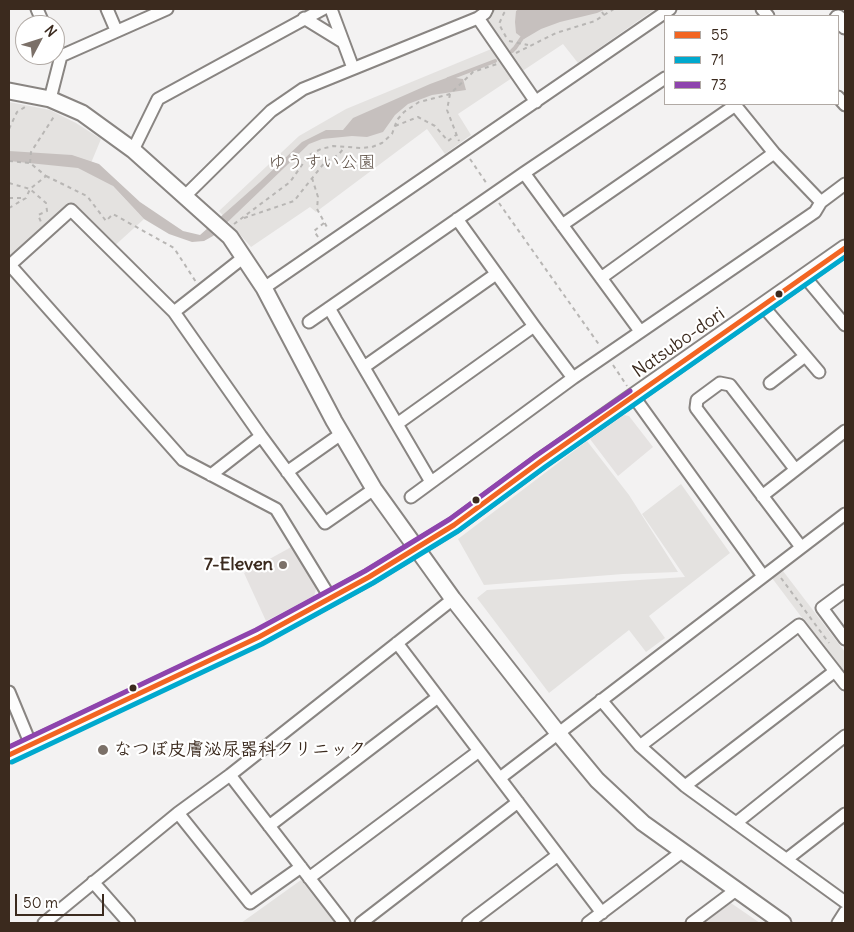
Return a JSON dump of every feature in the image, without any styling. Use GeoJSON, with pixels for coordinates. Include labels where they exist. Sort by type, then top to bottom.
{"type":"FeatureCollection","features":[{"type":"Feature","properties":{"kind":"street"},"geometry":{"type":"LineString","coordinates":[[107,9],[116,30]]}},
{"type":"Feature","properties":{"kind":"street"},"geometry":{"type":"LineString","coordinates":[[65,49],[167,9]]}},
{"type":"Feature","properties":{"kind":"street"},"geometry":{"type":"LineString","coordinates":[[133,150],[158,99],[304,18],[324,9]]}},
{"type":"Feature","properties":{"kind":"street"},"geometry":{"type":"LineString","coordinates":[[332,9],[353,68]]}},
{"type":"Feature","properties":{"kind":"street"},"geometry":{"type":"LineString","coordinates":[[185,196],[271,111],[303,88],[478,18],[487,9]]}},
{"type":"Feature","properties":{"kind":"street"},"geometry":{"type":"LineString","coordinates":[[264,288],[329,244],[462,147],[536,102],[670,9]]}},
{"type":"Feature","properties":{"kind":"street"},"geometry":{"type":"LineString","coordinates":[[304,18],[343,42]]}},
{"type":"Feature","properties":{"kind":"street"},"geometry":{"type":"LineString","coordinates":[[478,18],[536,102]]}},
{"type":"Feature","properties":{"kind":"street"},"geometry":{"type":"LineString","coordinates":[[50,99],[56,65]]}},
{"type":"Feature","properties":{"kind":"street"},"geometry":{"type":"LineString","coordinates":[[309,322],[493,194],[664,79]]}},
{"type":"Feature","properties":{"kind":"street"},"geometry":{"type":"LineString","coordinates":[[9,90],[50,99],[82,114],[133,150],[230,237],[264,288],[341,434],[374,489],[453,599],[558,733],[597,780],[643,823],[783,923]]}},
{"type":"Feature","properties":{"kind":"street"},"geometry":{"type":"LineString","coordinates":[[562,225],[736,105],[774,153],[820,202]]}},
{"type":"Feature","properties":{"kind":"street"},"geometry":{"type":"LineString","coordinates":[[601,278],[774,153]]}},
{"type":"Feature","properties":{"kind":"street"},"geometry":{"type":"LineString","coordinates":[[524,173],[640,331]]}},
{"type":"Feature","properties":{"kind":"street"},"geometry":{"type":"LineString","coordinates":[[411,497],[573,378],[815,212],[820,202],[845,184]]}},
{"type":"Feature","properties":{"kind":"street"},"geometry":{"type":"LineString","coordinates":[[331,599],[276,509],[183,460],[10,265],[71,210],[174,312],[325,523],[374,489]]}},
{"type":"Feature","properties":{"kind":"street"},"geometry":{"type":"LineString","coordinates":[[457,219],[573,378]]}},
{"type":"Feature","properties":{"kind":"street","name":"Natsubo-dori"},"geometry":{"type":"LineString","coordinates":[[9,755],[259,637],[331,599],[417,548],[454,525],[541,461],[845,248]]}},
{"type":"Feature","properties":{"kind":"street"},"geometry":{"type":"LineString","coordinates":[[174,312],[244,257]]}},
{"type":"Feature","properties":{"kind":"street"},"geometry":{"type":"LineString","coordinates":[[364,367],[496,274]]}},
{"type":"Feature","properties":{"kind":"street"},"geometry":{"type":"LineString","coordinates":[[805,277],[845,325]]}},
{"type":"Feature","properties":{"kind":"street"},"geometry":{"type":"LineString","coordinates":[[763,306],[819,372]]}},
{"type":"Feature","properties":{"kind":"street"},"geometry":{"type":"LineString","coordinates":[[836,314],[845,306]]}},
{"type":"Feature","properties":{"kind":"street"},"geometry":{"type":"LineString","coordinates":[[329,308],[431,482]]}},
{"type":"Feature","properties":{"kind":"street"},"geometry":{"type":"LineString","coordinates":[[397,424],[534,326]]}},
{"type":"Feature","properties":{"kind":"street"},"geometry":{"type":"LineString","coordinates":[[770,382],[805,356]]}},
{"type":"Feature","properties":{"kind":"street"},"geometry":{"type":"LineString","coordinates":[[795,469],[730,385],[720,382],[697,400],[696,408],[801,547]]}},
{"type":"Feature","properties":{"kind":"street"},"geometry":{"type":"LineString","coordinates":[[634,397],[763,576]]}},
{"type":"Feature","properties":{"kind":"street"},"geometry":{"type":"LineString","coordinates":[[762,496],[845,431]]}},
{"type":"Feature","properties":{"kind":"street"},"geometry":{"type":"LineString","coordinates":[[287,472],[341,434]]}},
{"type":"Feature","properties":{"kind":"street"},"geometry":{"type":"LineString","coordinates":[[211,474],[261,436]]}},
{"type":"Feature","properties":{"kind":"street"},"geometry":{"type":"LineString","coordinates":[[500,778],[773,568],[845,515]]}},
{"type":"Feature","properties":{"kind":"street"},"geometry":{"type":"LineString","coordinates":[[845,591],[822,608],[845,638]]}},
{"type":"Feature","properties":{"kind":"street"},"geometry":{"type":"LineString","coordinates":[[44,923],[178,813],[230,775],[453,599]]}},
{"type":"Feature","properties":{"kind":"street"},"geometry":{"type":"LineString","coordinates":[[640,746],[798,625],[845,684]]}},
{"type":"Feature","properties":{"kind":"street"},"geometry":{"type":"LineString","coordinates":[[397,643],[602,913]]}},
{"type":"Feature","properties":{"kind":"street"},"geometry":{"type":"LineString","coordinates":[[685,786],[835,671]]}},
{"type":"Feature","properties":{"kind":"street"},"geometry":{"type":"LineString","coordinates":[[9,692],[30,745]]}},
{"type":"Feature","properties":{"kind":"street"},"geometry":{"type":"LineString","coordinates":[[269,826],[438,697]]}},
{"type":"Feature","properties":{"kind":"street"},"geometry":{"type":"LineString","coordinates":[[601,700],[640,746],[685,786],[845,902]]}},
{"type":"Feature","properties":{"kind":"street"},"geometry":{"type":"LineString","coordinates":[[736,823],[845,736]]}},
{"type":"Feature","properties":{"kind":"street"},"geometry":{"type":"LineString","coordinates":[[309,878],[479,751]]}},
{"type":"Feature","properties":{"kind":"street"},"geometry":{"type":"LineString","coordinates":[[230,775],[344,923]]}},
{"type":"Feature","properties":{"kind":"street"},"geometry":{"type":"LineString","coordinates":[[361,923],[518,802]]}},
{"type":"Feature","properties":{"kind":"street"},"geometry":{"type":"LineString","coordinates":[[178,813],[250,903],[301,867]]}},
{"type":"Feature","properties":{"kind":"street"},"geometry":{"type":"LineString","coordinates":[[786,859],[845,814]]}},
{"type":"Feature","properties":{"kind":"street"},"geometry":{"type":"LineString","coordinates":[[588,923],[683,851]]}},
{"type":"Feature","properties":{"kind":"street"},"geometry":{"type":"LineString","coordinates":[[468,923],[558,855]]}},
{"type":"Feature","properties":{"kind":"street"},"geometry":{"type":"LineString","coordinates":[[93,882],[128,923]]}},
{"type":"Feature","properties":{"kind":"street"},"geometry":{"type":"LineString","coordinates":[[692,923],[736,890]]}},
{"type":"Feature","properties":{"kind":"street"},"geometry":{"type":"LineString","coordinates":[[838,923],[845,912]]}},
{"type":"Feature","properties":{"kind":"path"},"geometry":{"type":"LineString","coordinates":[[508,9],[499,24],[508,40],[529,46]]}},
{"type":"Feature","properties":{"kind":"path"},"geometry":{"type":"LineString","coordinates":[[510,57],[556,33],[595,21],[614,9]]}},
{"type":"Feature","properties":{"kind":"path"},"geometry":{"type":"LineString","coordinates":[[601,10],[604,15]]}},
{"type":"Feature","properties":{"kind":"path"},"geometry":{"type":"LineString","coordinates":[[345,147],[338,155],[325,162],[294,201],[242,219],[290,182],[309,155],[333,146],[372,147],[382,143],[392,134],[397,120],[404,112],[419,102],[450,94],[473,72],[499,63]]}},
{"type":"Feature","properties":{"kind":"path"},"geometry":{"type":"LineString","coordinates":[[450,94],[447,110],[462,147],[634,397]]}},
{"type":"Feature","properties":{"kind":"path"},"geometry":{"type":"LineString","coordinates":[[9,129],[17,112]]}},
{"type":"Feature","properties":{"kind":"path"},"geometry":{"type":"LineString","coordinates":[[30,163],[31,152],[56,113]]}},
{"type":"Feature","properties":{"kind":"path"},"geometry":{"type":"LineString","coordinates":[[395,126],[418,117],[435,126],[448,141],[456,135]]}},
{"type":"Feature","properties":{"kind":"path"},"geometry":{"type":"LineString","coordinates":[[9,161],[30,163],[46,176],[87,196],[106,221],[113,214],[174,248],[202,290]]}},
{"type":"Feature","properties":{"kind":"path"},"geometry":{"type":"LineString","coordinates":[[9,208],[26,198],[30,189],[46,176]]}},
{"type":"Feature","properties":{"kind":"path"},"geometry":{"type":"LineString","coordinates":[[312,178],[318,197],[317,209],[324,223],[329,244]]}},
{"type":"Feature","properties":{"kind":"path"},"geometry":{"type":"LineString","coordinates":[[9,183],[30,189],[46,203],[48,211],[38,215]]}},
{"type":"Feature","properties":{"kind":"path"},"geometry":{"type":"LineString","coordinates":[[9,198],[26,198]]}},
{"type":"Feature","properties":{"kind":"path"},"geometry":{"type":"LineString","coordinates":[[324,223],[314,231],[329,244]]}},
{"type":"Feature","properties":{"kind":"path"},"geometry":{"type":"LineString","coordinates":[[773,568],[834,650]]}},
{"type":"Feature","properties":{"kind":"shaded area"},"geometry":{"type":"Polygon","coordinates":[[[519,9],[606,9],[560,22],[541,29],[524,39],[516,33],[516,11],[519,9]]]}},
{"type":"Feature","properties":{"kind":"shaded area"},"geometry":{"type":"Polygon","coordinates":[[[449,77],[463,79],[466,90],[432,95],[408,104],[395,115],[383,132],[367,137],[352,136],[322,139],[309,144],[213,236],[204,241],[192,242],[169,234],[144,219],[113,186],[78,168],[9,161],[9,151],[72,155],[99,164],[140,202],[183,231],[200,235],[302,142],[326,130],[343,130],[353,118],[449,77]]]}},
{"type":"Feature","properties":{"kind":"shaded area"},"geometry":{"type":"Polygon","coordinates":[[[624,415],[629,416],[653,447],[618,476],[590,439],[624,415]]]}},
{"type":"Feature","properties":{"kind":"shaded area"},"geometry":{"type":"Polygon","coordinates":[[[295,545],[317,586],[314,596],[266,621],[244,573],[295,545]]]}},
{"type":"Feature","properties":{"kind":"shaded area"},"geometry":{"type":"Polygon","coordinates":[[[728,901],[760,923],[700,923],[728,901]]]}},
{"type":"Feature","properties":{"kind":"green space","name":"ゆうすい公園"},"geometry":{"type":"Polygon","coordinates":[[[495,9],[655,9],[578,63],[563,44],[458,114],[471,135],[445,154],[427,129],[316,212],[310,207],[251,247],[219,211],[299,136],[346,109],[501,45],[485,20],[492,16],[495,9]]]}},
{"type":"Feature","properties":{"kind":"green space"},"geometry":{"type":"Polygon","coordinates":[[[9,102],[50,110],[76,123],[101,139],[91,163],[144,219],[111,249],[71,211],[9,264],[9,102]]]}},
{"type":"Feature","properties":{"kind":"green space"},"geometry":{"type":"Polygon","coordinates":[[[587,441],[629,495],[678,572],[623,574],[484,585],[458,539],[587,441]]]}},
{"type":"Feature","properties":{"kind":"green space"},"geometry":{"type":"Polygon","coordinates":[[[681,484],[730,553],[649,616],[665,638],[646,652],[629,630],[549,693],[477,598],[487,590],[685,577],[642,514],[681,484]]]}},
{"type":"Feature","properties":{"kind":"green space"},"geometry":{"type":"Polygon","coordinates":[[[783,571],[845,652],[845,675],[772,578],[783,571]]]}},
{"type":"Feature","properties":{"kind":"green space"},"geometry":{"type":"Polygon","coordinates":[[[301,880],[335,923],[241,923],[301,880]]]}},
{"type":"Feature","properties":{"kind":"waterway"},"geometry":{"type":"LineString","coordinates":[[512,51],[524,35]]}},
{"type":"Feature","properties":{"kind":"waterway"},"geometry":{"type":"LineString","coordinates":[[448,79],[495,61]]}},
{"type":"Feature","properties":{"kind":"transit line","name":"55"},"geometry":{"type":"LineString","coordinates":[[9,755],[259,637],[369,577],[454,525],[541,461],[845,248]]}},
{"type":"Feature","properties":{"kind":"transit line","name":"71"},"geometry":{"type":"LineString","coordinates":[[12,762],[262,644],[373,583],[458,531],[545,467],[845,257]]}},
{"type":"Feature","properties":{"kind":"transit line","name":"73"},"geometry":{"type":"LineString","coordinates":[[9,747],[256,630],[365,571],[450,519],[537,455],[630,391]]}},
{"type":"Feature","properties":{"kind":"place","name":"7-Eleven"},"geometry":{"type":"Point","coordinates":[283,565]}},
{"type":"Feature","properties":{"kind":"place","name":"なつぼ皮膚泌尿器科クリニック"},"geometry":{"type":"Point","coordinates":[103,750]}}]}
